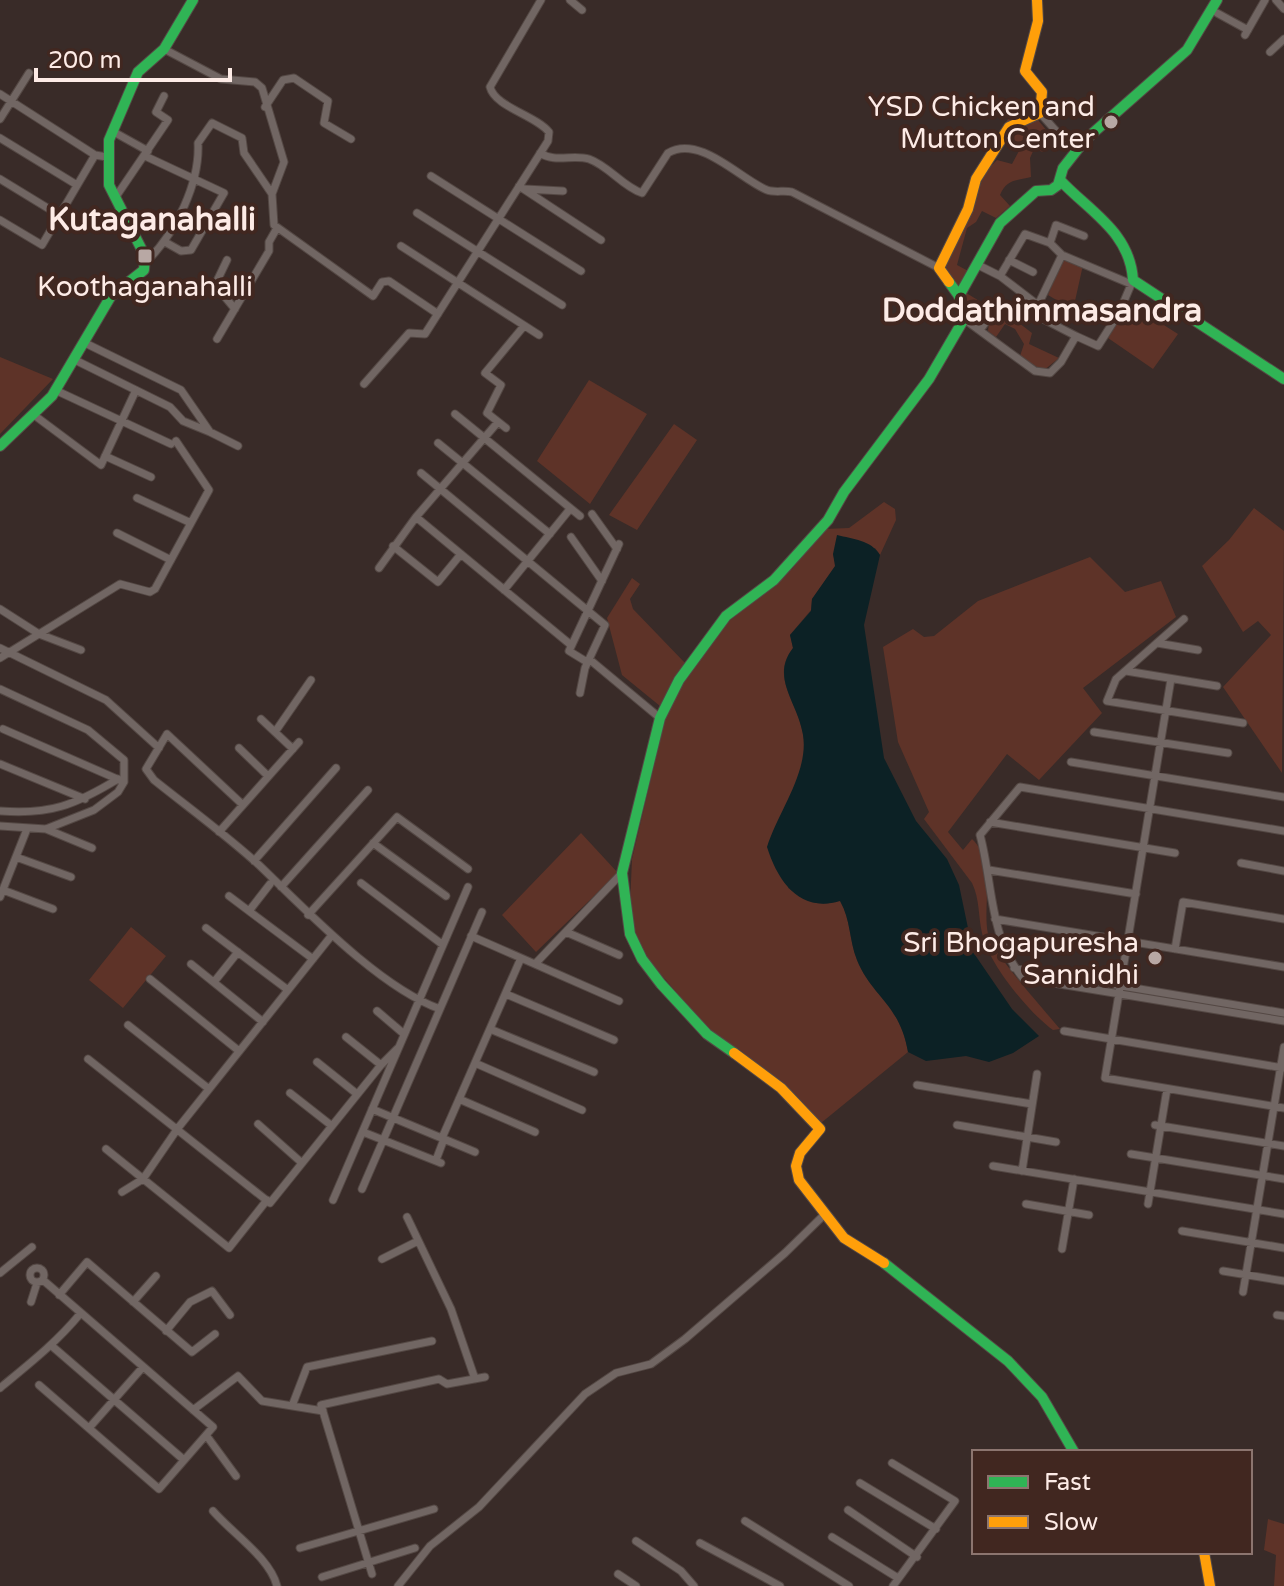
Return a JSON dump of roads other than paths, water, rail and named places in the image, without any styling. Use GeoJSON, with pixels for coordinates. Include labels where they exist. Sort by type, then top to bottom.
{"type":"FeatureCollection","features":[{"type":"Feature","properties":{"kind":"street"},"geometry":{"type":"LineString","coordinates":[[146,262],[109,185],[107,157],[112,131],[138,72],[164,49],[193,0]]}},
{"type":"Feature","properties":{"kind":"street"},"geometry":{"type":"LineString","coordinates":[[364,384],[409,333],[425,334],[540,153],[549,132],[542,124],[493,96],[490,87],[541,0]]}},
{"type":"Feature","properties":{"kind":"street"},"geometry":{"type":"LineString","coordinates":[[570,0],[582,10]]}},
{"type":"Feature","properties":{"kind":"street"},"geometry":{"type":"LineString","coordinates":[[939,268],[968,209],[976,179],[1009,127],[1040,113],[1044,99],[1042,92],[1025,71],[1038,21],[1037,0]]}},
{"type":"Feature","properties":{"kind":"street"},"geometry":{"type":"LineString","coordinates":[[959,296],[1000,223],[1036,191],[1051,190],[1075,152],[1116,110],[1187,50],[1217,0]]}},
{"type":"Feature","properties":{"kind":"street"},"geometry":{"type":"LineString","coordinates":[[1217,13],[1247,32],[1264,0]]}},
{"type":"Feature","properties":{"kind":"street"},"geometry":{"type":"LineString","coordinates":[[1276,0],[1284,9]]}},
{"type":"Feature","properties":{"kind":"street"},"geometry":{"type":"LineString","coordinates":[[1270,52],[1284,39]]}},
{"type":"Feature","properties":{"kind":"street"},"geometry":{"type":"LineString","coordinates":[[164,49],[221,79],[255,82],[262,88],[265,107],[284,162],[272,194],[272,222],[277,228],[373,296],[382,282],[389,281],[438,314]]}},
{"type":"Feature","properties":{"kind":"street"},"geometry":{"type":"LineString","coordinates":[[0,119],[29,73]]}},
{"type":"Feature","properties":{"kind":"street"},"geometry":{"type":"LineString","coordinates":[[265,107],[283,80],[294,78],[326,98],[330,104],[324,123],[351,139]]}},
{"type":"Feature","properties":{"kind":"street"},"geometry":{"type":"LineString","coordinates":[[0,94],[95,155],[107,157]]}},
{"type":"Feature","properties":{"kind":"street"},"geometry":{"type":"LineString","coordinates":[[115,198],[168,120],[156,112],[164,96]]}},
{"type":"Feature","properties":{"kind":"street"},"geometry":{"type":"LineString","coordinates":[[1040,113],[1075,152]]}},
{"type":"Feature","properties":{"kind":"street"},"geometry":{"type":"LineString","coordinates":[[0,446],[34,415],[55,390],[111,296],[144,270],[146,262],[165,242],[194,178],[200,155],[198,143],[215,122],[242,138],[244,153],[272,194]]}},
{"type":"Feature","properties":{"kind":"street"},"geometry":{"type":"LineString","coordinates":[[112,131],[147,154],[222,190],[224,196],[191,250],[181,251],[165,242]]}},
{"type":"Feature","properties":{"kind":"street"},"geometry":{"type":"LineString","coordinates":[[0,138],[77,185]]}},
{"type":"Feature","properties":{"kind":"street"},"geometry":{"type":"LineString","coordinates":[[540,153],[554,158],[586,158],[609,168],[642,193],[668,153],[674,149],[702,153],[733,166],[770,192],[792,192],[939,268],[959,296],[964,319],[929,379],[844,492],[828,520],[774,580],[726,616],[679,680],[660,718],[622,873],[630,934],[642,959],[661,984],[707,1034],[781,1088],[820,1129],[800,1153],[796,1166],[799,1180],[825,1214],[844,1238],[895,1270],[1008,1361],[1042,1397],[1073,1450]]}},
{"type":"Feature","properties":{"kind":"street"},"geometry":{"type":"LineString","coordinates":[[0,220],[42,245],[95,155]]}},
{"type":"Feature","properties":{"kind":"street"},"geometry":{"type":"LineString","coordinates":[[431,176],[581,271]]}},
{"type":"Feature","properties":{"kind":"street"},"geometry":{"type":"LineString","coordinates":[[0,179],[59,215]]}},
{"type":"Feature","properties":{"kind":"street"},"geometry":{"type":"LineString","coordinates":[[978,265],[1000,276],[1038,305],[1045,320],[1098,346],[1119,313],[1132,282],[1134,263],[1125,242],[1060,180]]}},
{"type":"Feature","properties":{"kind":"street"},"geometry":{"type":"LineString","coordinates":[[520,187],[563,191]]}},
{"type":"Feature","properties":{"kind":"street"},"geometry":{"type":"LineString","coordinates":[[520,187],[601,240]]}},
{"type":"Feature","properties":{"kind":"street"},"geometry":{"type":"LineString","coordinates":[[417,213],[562,305]]}},
{"type":"Feature","properties":{"kind":"street"},"geometry":{"type":"LineString","coordinates":[[1050,243],[1056,225],[1084,236]]}},
{"type":"Feature","properties":{"kind":"street"},"geometry":{"type":"LineString","coordinates":[[217,339],[269,251],[269,242],[277,228]]}},
{"type":"Feature","properties":{"kind":"street"},"geometry":{"type":"LineString","coordinates":[[1000,276],[1025,234],[1050,243],[1062,255],[1132,282],[1231,341],[1284,379]]}},
{"type":"Feature","properties":{"kind":"street"},"geometry":{"type":"LineString","coordinates":[[401,246],[539,335]]}},
{"type":"Feature","properties":{"kind":"street"},"geometry":{"type":"LineString","coordinates":[[1038,305],[1062,255]]}},
{"type":"Feature","properties":{"kind":"street"},"geometry":{"type":"LineString","coordinates":[[227,260],[215,285],[235,309]]}},
{"type":"Feature","properties":{"kind":"street"},"geometry":{"type":"LineString","coordinates":[[1009,260],[1033,272]]}},
{"type":"Feature","properties":{"kind":"street"},"geometry":{"type":"LineString","coordinates":[[980,330],[991,315]]}},
{"type":"Feature","properties":{"kind":"street"},"geometry":{"type":"LineString","coordinates":[[964,319],[1042,374],[1050,373],[1061,362],[1076,336]]}},
{"type":"Feature","properties":{"kind":"street"},"geometry":{"type":"LineString","coordinates":[[506,428],[487,413],[501,385],[485,373],[524,326]]}},
{"type":"Feature","properties":{"kind":"street"},"geometry":{"type":"LineString","coordinates":[[85,343],[181,390],[210,432]]}},
{"type":"Feature","properties":{"kind":"street"},"geometry":{"type":"LineString","coordinates":[[75,360],[170,407],[183,421],[238,446]]}},
{"type":"Feature","properties":{"kind":"street"},"geometry":{"type":"LineString","coordinates":[[2,653],[120,584],[150,592],[209,490],[174,443],[55,390]]}},
{"type":"Feature","properties":{"kind":"street"},"geometry":{"type":"LineString","coordinates":[[34,415],[101,465],[136,390]]}},
{"type":"Feature","properties":{"kind":"street"},"geometry":{"type":"LineString","coordinates":[[455,414],[580,516]]}},
{"type":"Feature","properties":{"kind":"street"},"geometry":{"type":"LineString","coordinates":[[379,568],[416,517],[498,422]]}},
{"type":"Feature","properties":{"kind":"street"},"geometry":{"type":"LineString","coordinates":[[438,443],[550,534]]}},
{"type":"Feature","properties":{"kind":"street"},"geometry":{"type":"LineString","coordinates":[[105,456],[151,477]]}},
{"type":"Feature","properties":{"kind":"street"},"geometry":{"type":"LineString","coordinates":[[421,473],[605,625],[588,661],[580,693]]}},
{"type":"Feature","properties":{"kind":"street"},"geometry":{"type":"LineString","coordinates":[[137,498],[191,523]]}},
{"type":"Feature","properties":{"kind":"street"},"geometry":{"type":"LineString","coordinates":[[504,590],[570,509]]}},
{"type":"Feature","properties":{"kind":"street"},"geometry":{"type":"LineString","coordinates":[[592,514],[618,546],[569,651],[588,661],[660,718]]}},
{"type":"Feature","properties":{"kind":"street"},"geometry":{"type":"LineString","coordinates":[[416,517],[571,645]]}},
{"type":"Feature","properties":{"kind":"street"},"geometry":{"type":"LineString","coordinates":[[117,533],[171,560]]}},
{"type":"Feature","properties":{"kind":"street"},"geometry":{"type":"LineString","coordinates":[[571,537],[602,581]]}},
{"type":"Feature","properties":{"kind":"street"},"geometry":{"type":"LineString","coordinates":[[393,546],[438,582],[461,554]]}},
{"type":"Feature","properties":{"kind":"street"},"geometry":{"type":"LineString","coordinates":[[0,609],[39,634],[81,650]]}},
{"type":"Feature","properties":{"kind":"street"},"geometry":{"type":"LineString","coordinates":[[1184,619],[1116,679],[1107,701],[1243,723]]}},
{"type":"Feature","properties":{"kind":"street"},"geometry":{"type":"LineString","coordinates":[[1157,643],[1198,650]]}},
{"type":"Feature","properties":{"kind":"street"},"geometry":{"type":"LineString","coordinates":[[2,653],[106,700],[159,748]]}},
{"type":"Feature","properties":{"kind":"street"},"geometry":{"type":"LineString","coordinates":[[1126,671],[1217,686]]}},
{"type":"Feature","properties":{"kind":"street"},"geometry":{"type":"LineString","coordinates":[[1171,679],[1105,1078],[1284,1108]]}},
{"type":"Feature","properties":{"kind":"street"},"geometry":{"type":"LineString","coordinates":[[275,732],[311,680]]}},
{"type":"Feature","properties":{"kind":"street"},"geometry":{"type":"LineString","coordinates":[[0,689],[88,730],[124,760],[118,792],[94,810],[46,829],[0,826]]}},
{"type":"Feature","properties":{"kind":"street"},"geometry":{"type":"LineString","coordinates":[[219,832],[296,746],[261,719]]}},
{"type":"Feature","properties":{"kind":"street"},"geometry":{"type":"LineString","coordinates":[[3,729],[121,780]]}},
{"type":"Feature","properties":{"kind":"street"},"geometry":{"type":"LineString","coordinates":[[1094,732],[1228,753]]}},
{"type":"Feature","properties":{"kind":"street"},"geometry":{"type":"LineString","coordinates":[[243,805],[167,734],[146,769],[154,780],[254,861],[332,935],[418,1002],[440,1009]]}},
{"type":"Feature","properties":{"kind":"street"},"geometry":{"type":"LineString","coordinates":[[239,748],[268,776]]}},
{"type":"Feature","properties":{"kind":"street"},"geometry":{"type":"LineString","coordinates":[[1071,762],[1284,797]]}},
{"type":"Feature","properties":{"kind":"street"},"geometry":{"type":"LineString","coordinates":[[0,764],[85,799]]}},
{"type":"Feature","properties":{"kind":"street"},"geometry":{"type":"LineString","coordinates":[[254,861],[336,768]]}},
{"type":"Feature","properties":{"kind":"street"},"geometry":{"type":"LineString","coordinates":[[0,811],[50,812],[85,799],[121,780]]}},
{"type":"Feature","properties":{"kind":"street"},"geometry":{"type":"LineString","coordinates":[[1284,831],[1020,787],[980,835],[989,870],[995,919],[1014,968],[1023,978],[1284,1013]]}},
{"type":"Feature","properties":{"kind":"street"},"geometry":{"type":"LineString","coordinates":[[281,887],[368,790]]}},
{"type":"Feature","properties":{"kind":"street"},"geometry":{"type":"LineString","coordinates":[[308,915],[397,817],[468,869]]}},
{"type":"Feature","properties":{"kind":"street"},"geometry":{"type":"LineString","coordinates":[[990,822],[1175,853]]}},
{"type":"Feature","properties":{"kind":"street"},"geometry":{"type":"LineString","coordinates":[[27,829],[1,894],[53,909]]}},
{"type":"Feature","properties":{"kind":"street"},"geometry":{"type":"LineString","coordinates":[[46,829],[92,848]]}},
{"type":"Feature","properties":{"kind":"street"},"geometry":{"type":"LineString","coordinates":[[373,843],[446,896]]}},
{"type":"Feature","properties":{"kind":"street"},"geometry":{"type":"LineString","coordinates":[[16,857],[71,877]]}},
{"type":"Feature","properties":{"kind":"street"},"geometry":{"type":"LineString","coordinates":[[1241,863],[1284,871]]}},
{"type":"Feature","properties":{"kind":"street"},"geometry":{"type":"LineString","coordinates":[[989,870],[1136,894]]}},
{"type":"Feature","properties":{"kind":"street"},"geometry":{"type":"LineString","coordinates":[[535,964],[622,873]]}},
{"type":"Feature","properties":{"kind":"street"},"geometry":{"type":"LineString","coordinates":[[361,883],[443,945]]}},
{"type":"Feature","properties":{"kind":"street"},"geometry":{"type":"LineString","coordinates":[[249,911],[270,884]]}},
{"type":"Feature","properties":{"kind":"street"},"geometry":{"type":"LineString","coordinates":[[333,1200],[468,887]]}},
{"type":"Feature","properties":{"kind":"street"},"geometry":{"type":"LineString","coordinates":[[229,896],[313,959]]}},
{"type":"Feature","properties":{"kind":"street"},"geometry":{"type":"LineString","coordinates":[[1175,949],[1183,902],[1284,919]]}},
{"type":"Feature","properties":{"kind":"street"},"geometry":{"type":"LineString","coordinates":[[362,1189],[482,912]]}},
{"type":"Feature","properties":{"kind":"street"},"geometry":{"type":"LineString","coordinates":[[995,919],[1284,967]]}},
{"type":"Feature","properties":{"kind":"street"},"geometry":{"type":"LineString","coordinates":[[206,928],[288,990]]}},
{"type":"Feature","properties":{"kind":"street"},"geometry":{"type":"LineString","coordinates":[[566,932],[619,955]]}},
{"type":"Feature","properties":{"kind":"street"},"geometry":{"type":"LineString","coordinates":[[122,1192],[143,1179],[178,1128],[332,935]]}},
{"type":"Feature","properties":{"kind":"street"},"geometry":{"type":"LineString","coordinates":[[471,936],[619,1001]]}},
{"type":"Feature","properties":{"kind":"street"},"geometry":{"type":"LineString","coordinates":[[214,982],[238,952]]}},
{"type":"Feature","properties":{"kind":"street"},"geometry":{"type":"LineString","coordinates":[[363,1132],[438,1162],[443,1139],[459,1099],[521,958]]}},
{"type":"Feature","properties":{"kind":"street"},"geometry":{"type":"LineString","coordinates":[[191,964],[263,1022]]}},
{"type":"Feature","properties":{"kind":"street"},"geometry":{"type":"LineString","coordinates":[[150,979],[239,1051]]}},
{"type":"Feature","properties":{"kind":"street"},"geometry":{"type":"LineString","coordinates":[[1120,990],[1284,1021]]}},
{"type":"Feature","properties":{"kind":"street"},"geometry":{"type":"LineString","coordinates":[[506,994],[614,1040]]}},
{"type":"Feature","properties":{"kind":"street"},"geometry":{"type":"LineString","coordinates":[[377,1011],[404,1034]]}},
{"type":"Feature","properties":{"kind":"street"},"geometry":{"type":"LineString","coordinates":[[128,1025],[209,1089]]}},
{"type":"Feature","properties":{"kind":"street"},"geometry":{"type":"LineString","coordinates":[[490,1029],[594,1072]]}},
{"type":"Feature","properties":{"kind":"street"},"geometry":{"type":"LineString","coordinates":[[1064,1031],[1282,1068]]}},
{"type":"Feature","properties":{"kind":"street"},"geometry":{"type":"LineString","coordinates":[[346,1037],[381,1065]]}},
{"type":"Feature","properties":{"kind":"street"},"geometry":{"type":"LineString","coordinates":[[1243,1292],[1284,1047]]}},
{"type":"Feature","properties":{"kind":"street"},"geometry":{"type":"LineString","coordinates":[[88,1059],[270,1203],[398,1048]]}},
{"type":"Feature","properties":{"kind":"street"},"geometry":{"type":"LineString","coordinates":[[317,1062],[357,1094]]}},
{"type":"Feature","properties":{"kind":"street"},"geometry":{"type":"LineString","coordinates":[[475,1063],[582,1110]]}},
{"type":"Feature","properties":{"kind":"street"},"geometry":{"type":"LineString","coordinates":[[1022,1171],[1037,1074]]}},
{"type":"Feature","properties":{"kind":"street"},"geometry":{"type":"LineString","coordinates":[[917,1085],[1032,1104]]}},
{"type":"Feature","properties":{"kind":"street"},"geometry":{"type":"LineString","coordinates":[[1148,1204],[1158,1125],[1167,1089]]}},
{"type":"Feature","properties":{"kind":"street"},"geometry":{"type":"LineString","coordinates":[[290,1093],[332,1126]]}},
{"type":"Feature","properties":{"kind":"street"},"geometry":{"type":"LineString","coordinates":[[459,1099],[535,1132]]}},
{"type":"Feature","properties":{"kind":"street"},"geometry":{"type":"LineString","coordinates":[[372,1109],[475,1152]]}},
{"type":"Feature","properties":{"kind":"street"},"geometry":{"type":"LineString","coordinates":[[258,1124],[302,1163]]}},
{"type":"Feature","properties":{"kind":"street"},"geometry":{"type":"LineString","coordinates":[[957,1125],[1056,1142]]}},
{"type":"Feature","properties":{"kind":"street"},"geometry":{"type":"LineString","coordinates":[[1158,1125],[1284,1146]]}},
{"type":"Feature","properties":{"kind":"street"},"geometry":{"type":"LineString","coordinates":[[106,1149],[229,1248],[267,1200]]}},
{"type":"Feature","properties":{"kind":"street"},"geometry":{"type":"LineString","coordinates":[[1131,1154],[1284,1179]]}},
{"type":"Feature","properties":{"kind":"street"},"geometry":{"type":"LineString","coordinates":[[993,1166],[1284,1214]]}},
{"type":"Feature","properties":{"kind":"street"},"geometry":{"type":"LineString","coordinates":[[1062,1249],[1074,1179]]}},
{"type":"Feature","properties":{"kind":"street"},"geometry":{"type":"LineString","coordinates":[[1026,1204],[1089,1215]]}},
{"type":"Feature","properties":{"kind":"street"},"geometry":{"type":"LineString","coordinates":[[398,1586],[430,1546],[479,1507],[585,1394],[616,1373],[651,1364],[685,1339],[785,1253],[825,1214]]}},
{"type":"Feature","properties":{"kind":"street"},"geometry":{"type":"LineString","coordinates":[[407,1217],[451,1309],[475,1379]]}},
{"type":"Feature","properties":{"kind":"street"},"geometry":{"type":"LineString","coordinates":[[1182,1231],[1284,1248]]}},
{"type":"Feature","properties":{"kind":"street"},"geometry":{"type":"LineString","coordinates":[[382,1259],[418,1241]]}},
{"type":"Feature","properties":{"kind":"street"},"geometry":{"type":"LineString","coordinates":[[0,1273],[32,1247]]}},
{"type":"Feature","properties":{"kind":"street"},"geometry":{"type":"LineString","coordinates":[[15,1261],[32,1270],[43,1270],[31,1302]]}},
{"type":"Feature","properties":{"kind":"street"},"geometry":{"type":"LineString","coordinates":[[59,1295],[87,1262],[192,1352],[215,1334]]}},
{"type":"Feature","properties":{"kind":"street"},"geometry":{"type":"LineString","coordinates":[[32,1270],[30,1277],[59,1295],[213,1427],[159,1489],[39,1385]]}},
{"type":"Feature","properties":{"kind":"street"},"geometry":{"type":"LineString","coordinates":[[1223,1271],[1284,1281]]}},
{"type":"Feature","properties":{"kind":"street"},"geometry":{"type":"LineString","coordinates":[[133,1302],[156,1276]]}},
{"type":"Feature","properties":{"kind":"street"},"geometry":{"type":"LineString","coordinates":[[166,1331],[190,1302],[212,1291],[230,1315]]}},
{"type":"Feature","properties":{"kind":"street"},"geometry":{"type":"LineString","coordinates":[[0,1388],[23,1366],[53,1347],[80,1314]]}},
{"type":"Feature","properties":{"kind":"street"},"geometry":{"type":"LineString","coordinates":[[292,1406],[307,1367],[432,1341]]}},
{"type":"Feature","properties":{"kind":"street"},"geometry":{"type":"LineString","coordinates":[[53,1347],[184,1460]]}},
{"type":"Feature","properties":{"kind":"street"},"geometry":{"type":"LineString","coordinates":[[89,1428],[143,1367]]}},
{"type":"Feature","properties":{"kind":"street"},"geometry":{"type":"LineString","coordinates":[[193,1410],[238,1376],[262,1401],[323,1411]]}},
{"type":"Feature","properties":{"kind":"street"},"geometry":{"type":"LineString","coordinates":[[372,1574],[321,1405],[439,1379],[447,1384],[485,1377]]}},
{"type":"Feature","properties":{"kind":"street"},"geometry":{"type":"LineString","coordinates":[[206,1435],[236,1476]]}},
{"type":"Feature","properties":{"kind":"street"},"geometry":{"type":"LineString","coordinates":[[832,1537],[895,1582],[917,1557],[955,1501],[892,1463]]}},
{"type":"Feature","properties":{"kind":"street"},"geometry":{"type":"LineString","coordinates":[[860,1483],[936,1529]]}},
{"type":"Feature","properties":{"kind":"street"},"geometry":{"type":"LineString","coordinates":[[300,1548],[434,1509]]}},
{"type":"Feature","properties":{"kind":"street"},"geometry":{"type":"LineString","coordinates":[[848,1510],[917,1557]]}},
{"type":"Feature","properties":{"kind":"street"},"geometry":{"type":"LineString","coordinates":[[213,1511],[235,1536],[273,1569],[277,1586]]}},
{"type":"Feature","properties":{"kind":"street"},"geometry":{"type":"LineString","coordinates":[[745,1521],[849,1586]]}},
{"type":"Feature","properties":{"kind":"street"},"geometry":{"type":"LineString","coordinates":[[636,1541],[681,1571],[691,1585]]}},
{"type":"Feature","properties":{"kind":"street"},"geometry":{"type":"LineString","coordinates":[[700,1543],[780,1586]]}},
{"type":"Feature","properties":{"kind":"street"},"geometry":{"type":"LineString","coordinates":[[322,1577],[415,1548]]}},
{"type":"Feature","properties":{"kind":"street"},"geometry":{"type":"LineString","coordinates":[[1204,1554],[1210,1586]]}},
{"type":"Feature","properties":{"kind":"street"},"geometry":{"type":"LineString","coordinates":[[618,1574],[636,1586]]}},
{"type":"Feature","properties":{"kind":"water"},"geometry":{"type":"Polygon","coordinates":[[[837,535],[867,543],[880,555],[864,625],[884,758],[916,821],[947,859],[959,885],[973,952],[1012,1009],[1039,1036],[1013,1053],[989,1062],[966,1056],[926,1061],[908,1052],[899,1023],[857,960],[840,901],[813,903],[793,892],[777,872],[767,847],[797,777],[804,749],[800,723],[785,680],[784,670],[793,648],[790,635],[811,611],[812,599],[835,566],[833,554],[837,535]]]}},
{"type":"Feature","properties":{"kind":"place","name":"YSD Chicken and Mutton Center"},"geometry":{"type":"Point","coordinates":[1111,122]}},
{"type":"Feature","properties":{"kind":"place","name":"Koothaganahalli"},"geometry":{"type":"Point","coordinates":[145,256]}},
{"type":"Feature","properties":{"kind":"place","name":"Sri Bhogapuresha Sannidhi"},"geometry":{"type":"Point","coordinates":[1155,958]}},
{"type":"Feature","properties":{"kind":"district","name":"Kutaganahalli"},"geometry":{"type":"Point","coordinates":[152,219]}},
{"type":"Feature","properties":{"kind":"district","name":"Doddathimmasandra"},"geometry":{"type":"Point","coordinates":[1042,310]}}]}
